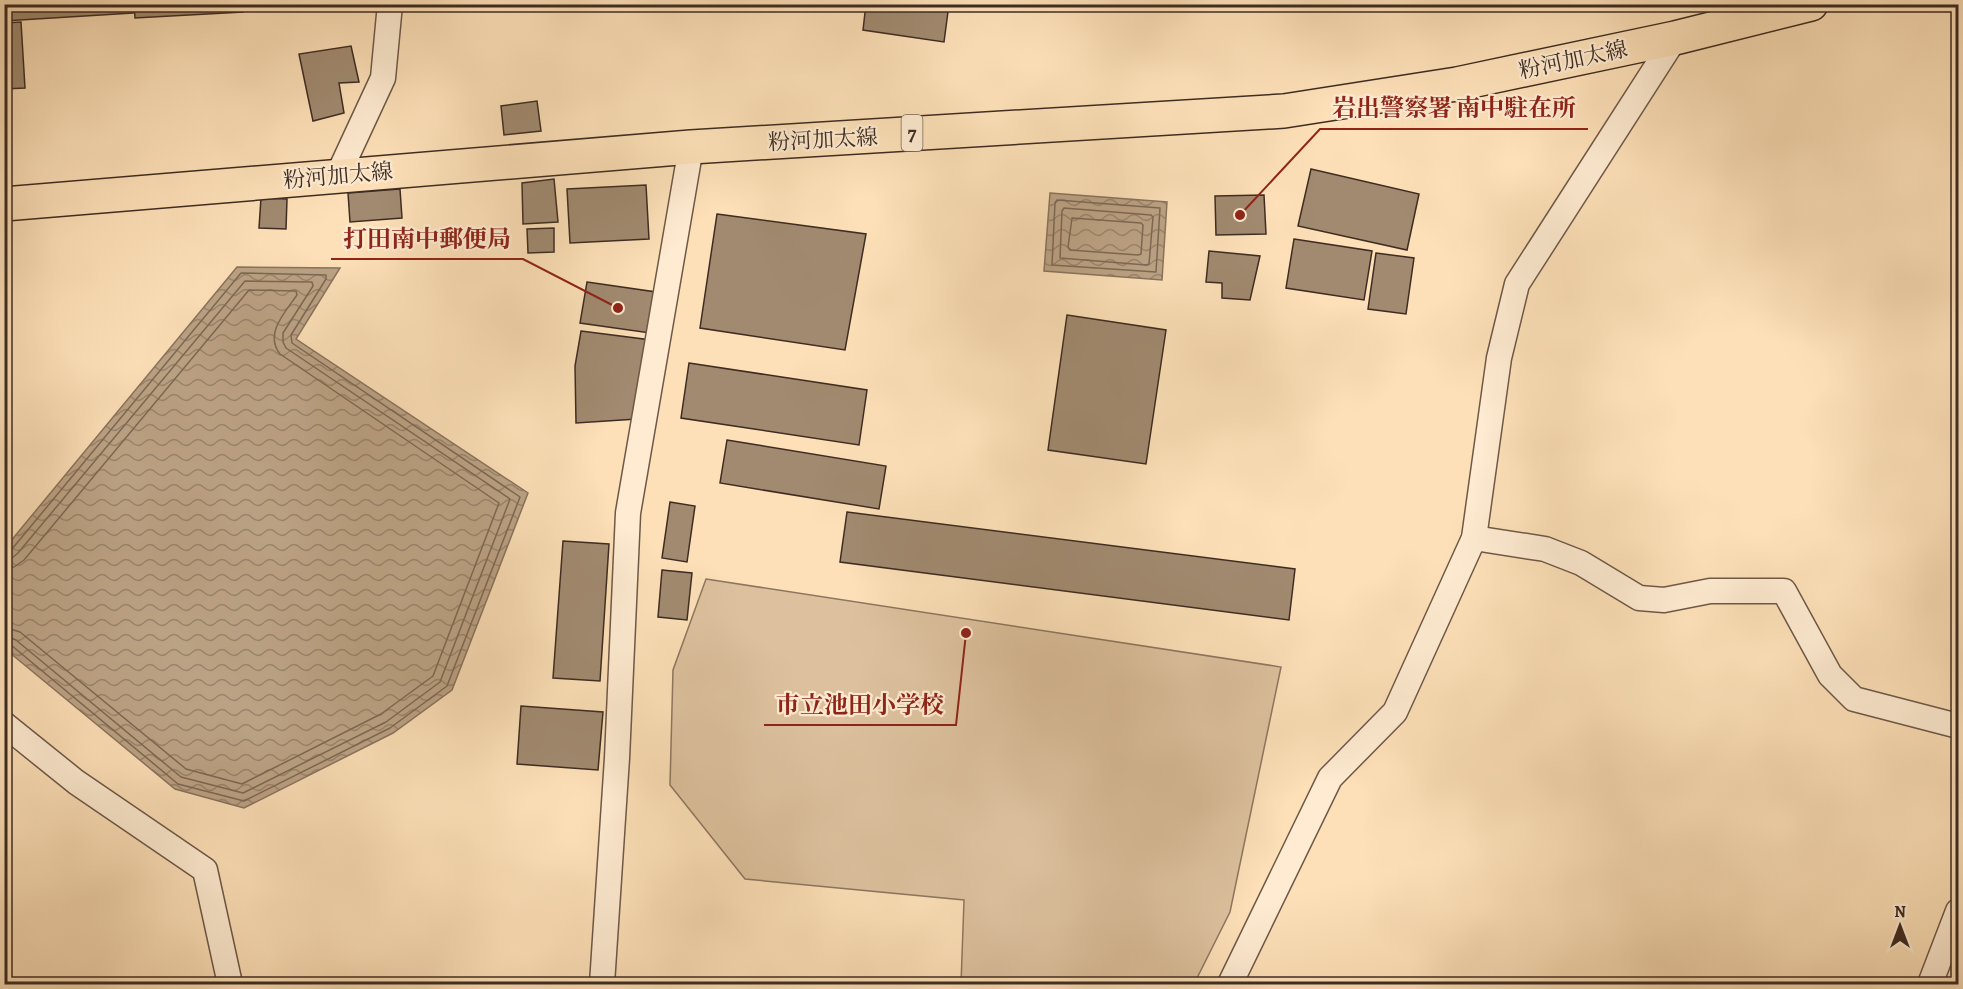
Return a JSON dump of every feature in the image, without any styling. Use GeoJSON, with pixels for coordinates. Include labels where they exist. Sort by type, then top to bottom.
{"type":"FeatureCollection","features":[{"type":"Feature","properties":{"kind":"main road","name":"粉河加太線"},"geometry":{"type":"LineString","coordinates":[[4,204],[691,147],[1284,111],[1457,84],[1675,38],[1812,4]]}},
{"type":"Feature","properties":{"kind":"street"},"geometry":{"type":"LineString","coordinates":[[338,175],[383,78],[390,4]]}},
{"type":"Feature","properties":{"kind":"street"},"geometry":{"type":"LineString","coordinates":[[1230,984],[1330,778],[1395,712],[1474,538],[1499,358],[1517,284],[1675,38]]}},
{"type":"Feature","properties":{"kind":"street"},"geometry":{"type":"LineString","coordinates":[[602,984],[617,758],[628,513],[691,147]]}},
{"type":"Feature","properties":{"kind":"street"},"geometry":{"type":"LineString","coordinates":[[1474,538],[1545,549],[1581,563],[1639,598],[1664,600],[1710,591],[1784,591],[1830,675],[1854,699],[1959,726]]}},
{"type":"Feature","properties":{"kind":"street"},"geometry":{"type":"LineString","coordinates":[[4,724],[76,782],[205,870],[228,984],[236,984]]}},
{"type":"Feature","properties":{"kind":"street"},"geometry":{"type":"LineString","coordinates":[[1930,984],[1959,910]]}},
{"type":"Feature","properties":{"kind":"shaded area"},"geometry":{"type":"Polygon","coordinates":[[[706,579],[1281,667],[1230,912],[1194,984],[961,984],[964,900],[745,879],[670,785],[673,670],[706,579]]]}},
{"type":"Feature","properties":{"kind":"water"},"geometry":{"type":"Polygon","coordinates":[[[1050,193],[1167,202],[1162,280],[1044,271],[1050,193]]]}},
{"type":"Feature","properties":{"kind":"water"},"geometry":{"type":"Polygon","coordinates":[[[237,267],[340,268],[296,339],[528,493],[452,690],[393,733],[244,808],[175,789],[4,648],[5,548],[237,267]]]}},
{"type":"Feature","properties":{"kind":"building"},"geometry":{"type":"Polygon","coordinates":[[[4,4],[133,4],[133,13],[4,21],[4,4]]]}},
{"type":"Feature","properties":{"kind":"building"},"geometry":{"type":"Polygon","coordinates":[[[134,4],[243,4],[243,12],[135,18],[134,4]]]}},
{"type":"Feature","properties":{"kind":"building"},"geometry":{"type":"Polygon","coordinates":[[[866,4],[949,4],[944,42],[863,30],[866,4]]]}},
{"type":"Feature","properties":{"kind":"building"},"geometry":{"type":"Polygon","coordinates":[[[21,22],[25,88],[4,89],[4,23],[21,22]]]}},
{"type":"Feature","properties":{"kind":"building"},"geometry":{"type":"Polygon","coordinates":[[[351,46],[359,82],[339,83],[344,113],[313,121],[299,54],[351,46]]]}},
{"type":"Feature","properties":{"kind":"building"},"geometry":{"type":"Polygon","coordinates":[[[537,101],[541,131],[504,135],[501,106],[537,101]]]}},
{"type":"Feature","properties":{"kind":"building"},"geometry":{"type":"Polygon","coordinates":[[[1311,169],[1419,194],[1407,250],[1298,226],[1311,169]]]}},
{"type":"Feature","properties":{"kind":"building"},"geometry":{"type":"Polygon","coordinates":[[[554,179],[558,222],[523,224],[522,183],[554,179]]]}},
{"type":"Feature","properties":{"kind":"building"},"geometry":{"type":"Polygon","coordinates":[[[646,185],[649,239],[570,243],[567,189],[646,185]]]}},
{"type":"Feature","properties":{"kind":"building"},"geometry":{"type":"Polygon","coordinates":[[[400,189],[402,218],[350,222],[348,193],[400,189]]]}},
{"type":"Feature","properties":{"kind":"building"},"geometry":{"type":"Polygon","coordinates":[[[1264,195],[1266,234],[1216,235],[1215,196],[1264,195]]]}},
{"type":"Feature","properties":{"kind":"building"},"geometry":{"type":"Polygon","coordinates":[[[261,198],[287,199],[286,229],[259,228],[261,198]]]}},
{"type":"Feature","properties":{"kind":"building"},"geometry":{"type":"Polygon","coordinates":[[[717,214],[866,234],[845,350],[700,328],[717,214]]]}},
{"type":"Feature","properties":{"kind":"building"},"geometry":{"type":"Polygon","coordinates":[[[554,228],[554,252],[528,253],[527,229],[554,228]]]}},
{"type":"Feature","properties":{"kind":"building"},"geometry":{"type":"Polygon","coordinates":[[[1294,239],[1372,251],[1364,300],[1286,288],[1294,239]]]}},
{"type":"Feature","properties":{"kind":"building"},"geometry":{"type":"Polygon","coordinates":[[[1209,251],[1260,256],[1250,300],[1222,298],[1222,283],[1206,282],[1209,251]]]}},
{"type":"Feature","properties":{"kind":"building"},"geometry":{"type":"Polygon","coordinates":[[[1376,253],[1414,258],[1406,314],[1368,309],[1376,253]]]}},
{"type":"Feature","properties":{"kind":"building"},"geometry":{"type":"Polygon","coordinates":[[[587,282],[656,292],[650,333],[580,323],[587,282]]]}},
{"type":"Feature","properties":{"kind":"building"},"geometry":{"type":"Polygon","coordinates":[[[1067,315],[1166,330],[1146,464],[1048,450],[1067,315]]]}},
{"type":"Feature","properties":{"kind":"building"},"geometry":{"type":"Polygon","coordinates":[[[581,331],[651,340],[637,419],[576,423],[575,366],[581,331]]]}},
{"type":"Feature","properties":{"kind":"building"},"geometry":{"type":"Polygon","coordinates":[[[689,363],[867,390],[859,445],[681,418],[689,363]]]}},
{"type":"Feature","properties":{"kind":"building"},"geometry":{"type":"Polygon","coordinates":[[[727,440],[886,466],[879,509],[720,483],[727,440]]]}},
{"type":"Feature","properties":{"kind":"building"},"geometry":{"type":"Polygon","coordinates":[[[670,502],[695,506],[687,562],[662,558],[670,502]]]}},
{"type":"Feature","properties":{"kind":"building"},"geometry":{"type":"Polygon","coordinates":[[[847,512],[1295,569],[1289,620],[840,562],[847,512]]]}},
{"type":"Feature","properties":{"kind":"building"},"geometry":{"type":"Polygon","coordinates":[[[563,541],[609,544],[600,681],[553,678],[563,541]]]}},
{"type":"Feature","properties":{"kind":"building"},"geometry":{"type":"Polygon","coordinates":[[[662,570],[692,573],[687,620],[658,617],[662,570]]]}},
{"type":"Feature","properties":{"kind":"building"},"geometry":{"type":"Polygon","coordinates":[[[521,706],[603,712],[598,770],[517,764],[521,706]]]}},
{"type":"Feature","properties":{"kind":"place","name":"岩出警察署 南中駐在所"},"geometry":{"type":"Point","coordinates":[1240,215]}},
{"type":"Feature","properties":{"kind":"place","name":"打田南中郵便局"},"geometry":{"type":"Point","coordinates":[618,308]}},
{"type":"Feature","properties":{"kind":"place","name":"市立池田小学校"},"geometry":{"type":"Point","coordinates":[966,633]}}]}
